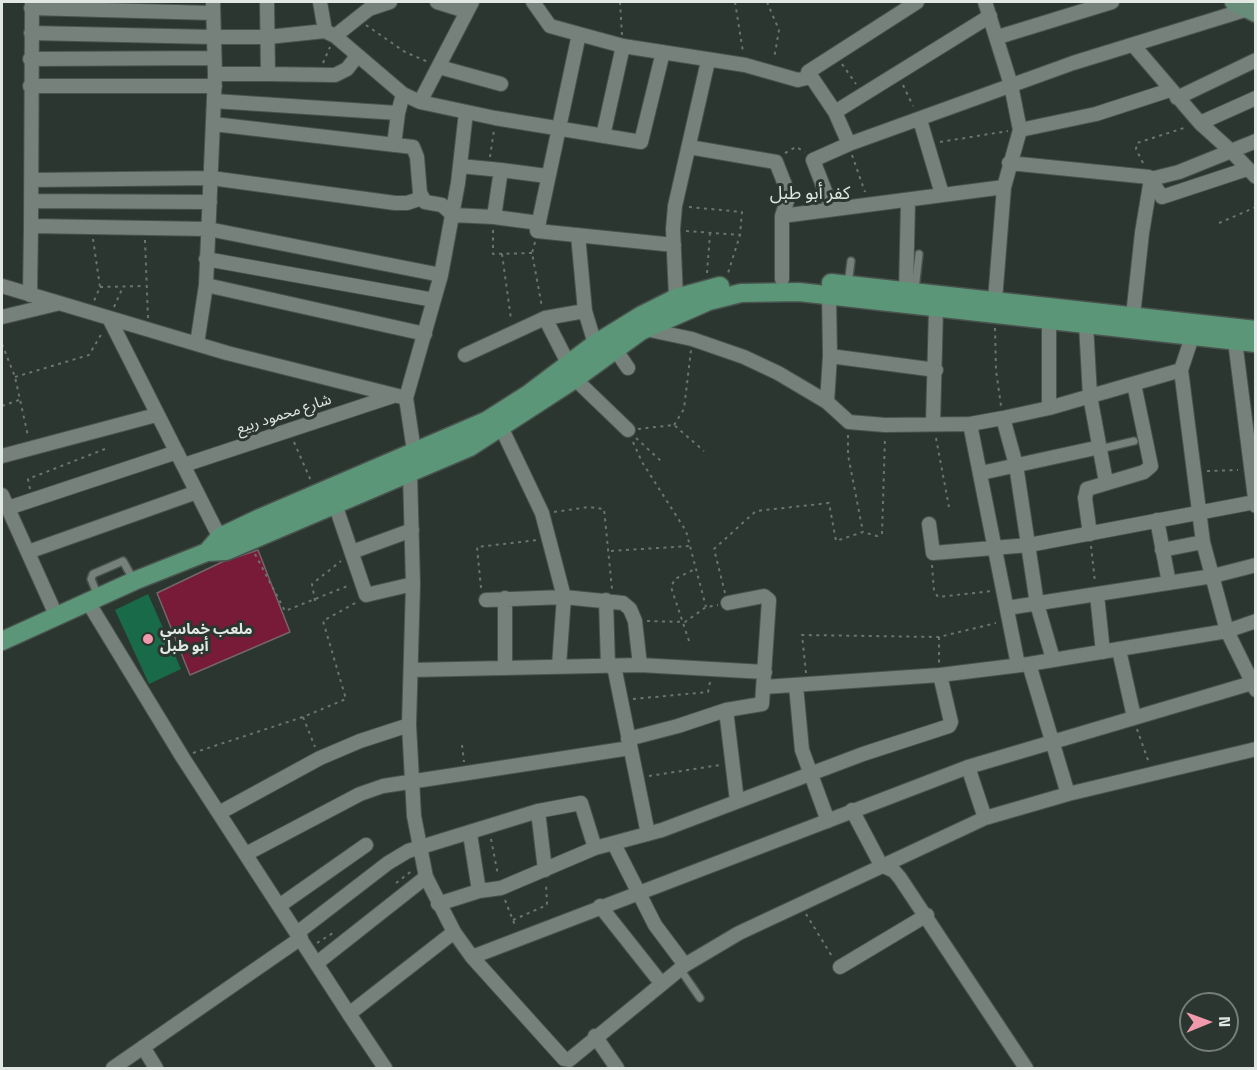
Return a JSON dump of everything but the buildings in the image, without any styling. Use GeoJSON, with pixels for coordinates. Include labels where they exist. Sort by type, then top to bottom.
{"type":"FeatureCollection","features":[{"type":"Feature","properties":{"kind":"main road"},"geometry":{"type":"LineString","coordinates":[[223,544],[249,540],[470,447],[501,427],[572,371],[595,344],[676,298],[725,285],[782,279],[848,285],[910,292],[995,307],[1049,320],[1256,343]]}},
{"type":"Feature","properties":{"kind":"main road"},"geometry":{"type":"LineString","coordinates":[[2,641],[134,581],[207,552],[317,494],[504,412],[572,371],[615,349],[645,329],[708,301],[741,293],[771,291],[829,294],[936,309],[995,307],[1133,315],[1256,330]]}},
{"type":"Feature","properties":{"kind":"street"},"geometry":{"type":"LineString","coordinates":[[267,2],[268,74]]}},
{"type":"Feature","properties":{"kind":"street"},"geometry":{"type":"LineString","coordinates":[[320,2],[330,34],[403,94],[420,102],[495,118],[644,142],[663,52]]}},
{"type":"Feature","properties":{"kind":"street"},"geometry":{"type":"LineString","coordinates":[[31,33],[213,37],[330,34],[376,5],[390,2]]}},
{"type":"Feature","properties":{"kind":"street"},"geometry":{"type":"LineString","coordinates":[[420,102],[469,6],[437,2]]}},
{"type":"Feature","properties":{"kind":"street"},"geometry":{"type":"LineString","coordinates":[[533,2],[550,26],[623,46],[771,71],[798,80],[811,77]]}},
{"type":"Feature","properties":{"kind":"street"},"geometry":{"type":"LineString","coordinates":[[849,144],[835,111],[809,71],[917,2]]}},
{"type":"Feature","properties":{"kind":"street"},"geometry":{"type":"LineString","coordinates":[[985,2],[998,37],[1020,130],[1004,187],[995,307]]}},
{"type":"Feature","properties":{"kind":"street"},"geometry":{"type":"LineString","coordinates":[[998,37],[1112,2]]}},
{"type":"Feature","properties":{"kind":"street"},"geometry":{"type":"LineString","coordinates":[[30,295],[31,5],[212,8],[215,80],[210,202],[206,285],[197,344]]}},
{"type":"Feature","properties":{"kind":"street"},"geometry":{"type":"LineString","coordinates":[[832,209],[813,160],[849,144],[1073,63],[1134,46],[1246,8]]}},
{"type":"Feature","properties":{"kind":"street"},"geometry":{"type":"LineString","coordinates":[[835,111],[990,16]]}},
{"type":"Feature","properties":{"kind":"street"},"geometry":{"type":"LineString","coordinates":[[579,34],[547,176],[538,232],[674,245]]}},
{"type":"Feature","properties":{"kind":"street"},"geometry":{"type":"LineString","coordinates":[[603,136],[623,46]]}},
{"type":"Feature","properties":{"kind":"street"},"geometry":{"type":"LineString","coordinates":[[1134,46],[1200,123],[1251,173],[1165,197],[1160,196],[1150,178]]}},
{"type":"Feature","properties":{"kind":"street"},"geometry":{"type":"LineString","coordinates":[[30,86],[215,80],[268,74],[334,75],[347,69],[357,56]]}},
{"type":"Feature","properties":{"kind":"street"},"geometry":{"type":"LineString","coordinates":[[30,59],[214,58]]}},
{"type":"Feature","properties":{"kind":"street"},"geometry":{"type":"LineString","coordinates":[[1020,130],[1174,94],[1256,60]]}},
{"type":"Feature","properties":{"kind":"street"},"geometry":{"type":"LineString","coordinates":[[676,298],[673,229],[675,206],[708,61]]}},
{"type":"Feature","properties":{"kind":"street"},"geometry":{"type":"LineString","coordinates":[[439,67],[501,84]]}},
{"type":"Feature","properties":{"kind":"street"},"geometry":{"type":"LineString","coordinates":[[394,145],[403,94]]}},
{"type":"Feature","properties":{"kind":"street"},"geometry":{"type":"LineString","coordinates":[[1200,123],[1256,98]]}},
{"type":"Feature","properties":{"kind":"street"},"geometry":{"type":"LineString","coordinates":[[214,101],[398,113]]}},
{"type":"Feature","properties":{"kind":"street"},"geometry":{"type":"LineString","coordinates":[[414,452],[400,397],[425,334],[441,275],[453,215],[466,112]]}},
{"type":"Feature","properties":{"kind":"street"},"geometry":{"type":"LineString","coordinates":[[920,120],[942,194]]}},
{"type":"Feature","properties":{"kind":"street"},"geometry":{"type":"LineString","coordinates":[[213,124],[413,147],[416,150],[422,198],[425,202],[442,205],[453,215],[494,217],[539,224]]}},
{"type":"Feature","properties":{"kind":"street"},"geometry":{"type":"LineString","coordinates":[[1009,163],[1150,178],[1179,172],[1256,141]]}},
{"type":"Feature","properties":{"kind":"street"},"geometry":{"type":"LineString","coordinates":[[689,147],[776,162],[789,195],[782,216],[782,279]]}},
{"type":"Feature","properties":{"kind":"street"},"geometry":{"type":"LineString","coordinates":[[460,166],[547,176]]}},
{"type":"Feature","properties":{"kind":"street"},"geometry":{"type":"LineString","coordinates":[[494,217],[495,169]]}},
{"type":"Feature","properties":{"kind":"street"},"geometry":{"type":"LineString","coordinates":[[31,180],[211,178],[395,203],[407,203],[422,198]]}},
{"type":"Feature","properties":{"kind":"street"},"geometry":{"type":"LineString","coordinates":[[1133,315],[1150,178]]}},
{"type":"Feature","properties":{"kind":"street"},"geometry":{"type":"LineString","coordinates":[[782,216],[908,202],[942,194],[1004,187]]}},
{"type":"Feature","properties":{"kind":"street"},"geometry":{"type":"LineString","coordinates":[[31,201],[210,202]]}},
{"type":"Feature","properties":{"kind":"street"},"geometry":{"type":"LineString","coordinates":[[908,202],[910,292]]}},
{"type":"Feature","properties":{"kind":"street"},"geometry":{"type":"LineString","coordinates":[[31,226],[208,229],[441,275]]}},
{"type":"Feature","properties":{"kind":"street"},"geometry":{"type":"LineString","coordinates":[[578,235],[585,311],[595,344]]}},
{"type":"Feature","properties":{"kind":"street"},"geometry":{"type":"LineString","coordinates":[[206,259],[434,300]]}},
{"type":"Feature","properties":{"kind":"street"},"geometry":{"type":"LineString","coordinates":[[206,285],[425,334]]}},
{"type":"Feature","properties":{"kind":"street"},"geometry":{"type":"LineString","coordinates":[[2,286],[197,344],[400,397]]}},
{"type":"Feature","properties":{"kind":"street"},"geometry":{"type":"LineString","coordinates":[[826,402],[830,356],[829,294]]}},
{"type":"Feature","properties":{"kind":"street"},"geometry":{"type":"LineString","coordinates":[[2,318],[58,304]]}},
{"type":"Feature","properties":{"kind":"street"},"geometry":{"type":"LineString","coordinates":[[933,423],[936,309]]}},
{"type":"Feature","properties":{"kind":"street"},"geometry":{"type":"LineString","coordinates":[[465,355],[545,318],[585,311]]}},
{"type":"Feature","properties":{"kind":"street"},"geometry":{"type":"LineString","coordinates":[[109,318],[223,544]]}},
{"type":"Feature","properties":{"kind":"street"},"geometry":{"type":"LineString","coordinates":[[545,318],[572,371],[628,430]]}},
{"type":"Feature","properties":{"kind":"street"},"geometry":{"type":"LineString","coordinates":[[1049,320],[1049,408]]}},
{"type":"Feature","properties":{"kind":"street"},"geometry":{"type":"LineString","coordinates":[[1086,324],[1090,396],[1106,482]]}},
{"type":"Feature","properties":{"kind":"street"},"geometry":{"type":"LineString","coordinates":[[645,329],[692,339],[761,365],[826,402],[849,422],[885,425],[970,424],[1003,418],[1049,408],[1181,370]]}},
{"type":"Feature","properties":{"kind":"street"},"geometry":{"type":"LineString","coordinates":[[472,957],[600,906],[968,767],[1134,717],[1254,686],[1227,630],[1203,542],[1196,471],[1181,370],[1192,337]]}},
{"type":"Feature","properties":{"kind":"street"},"geometry":{"type":"LineString","coordinates":[[929,524],[933,553],[1029,545],[1200,512],[1255,504],[1235,341]]}},
{"type":"Feature","properties":{"kind":"street"},"geometry":{"type":"LineString","coordinates":[[615,349],[628,368]]}},
{"type":"Feature","properties":{"kind":"street"},"geometry":{"type":"LineString","coordinates":[[830,356],[936,370]]}},
{"type":"Feature","properties":{"kind":"street"},"geometry":{"type":"LineString","coordinates":[[1090,534],[1085,493],[1090,486],[1144,472],[1151,466],[1134,384]]}},
{"type":"Feature","properties":{"kind":"street","name":"شارع محمود ربيع"},"geometry":{"type":"LineString","coordinates":[[184,465],[400,397]]}},
{"type":"Feature","properties":{"kind":"street"},"geometry":{"type":"LineString","coordinates":[[2,456],[156,415]]}},
{"type":"Feature","properties":{"kind":"street"},"geometry":{"type":"LineString","coordinates":[[1003,418],[1016,465],[1037,604],[1053,659]]}},
{"type":"Feature","properties":{"kind":"street"},"geometry":{"type":"LineString","coordinates":[[970,424],[1002,590],[1023,664],[1053,741],[1068,794]]}},
{"type":"Feature","properties":{"kind":"street"},"geometry":{"type":"LineString","coordinates":[[501,427],[542,513],[564,597],[560,666]]}},
{"type":"Feature","properties":{"kind":"street"},"geometry":{"type":"LineString","coordinates":[[981,473],[1100,448]]}},
{"type":"Feature","properties":{"kind":"street"},"geometry":{"type":"LineString","coordinates":[[8,508],[177,452]]}},
{"type":"Feature","properties":{"kind":"street"},"geometry":{"type":"LineString","coordinates":[[410,473],[413,584],[409,725],[418,847],[426,877],[454,932],[472,957],[564,1059],[571,1059],[595,1036],[683,967],[739,933],[985,818],[1068,794],[1256,749]]}},
{"type":"Feature","properties":{"kind":"street"},"geometry":{"type":"LineString","coordinates":[[28,552],[196,492]]}},
{"type":"Feature","properties":{"kind":"street"},"geometry":{"type":"LineString","coordinates":[[2,495],[56,615]]}},
{"type":"Feature","properties":{"kind":"street"},"geometry":{"type":"LineString","coordinates":[[335,504],[368,596],[413,584]]}},
{"type":"Feature","properties":{"kind":"street"},"geometry":{"type":"LineString","coordinates":[[1157,520],[1169,583]]}},
{"type":"Feature","properties":{"kind":"street"},"geometry":{"type":"LineString","coordinates":[[352,552],[412,530]]}},
{"type":"Feature","properties":{"kind":"street"},"geometry":{"type":"LineString","coordinates":[[1162,550],[1203,542]]}},
{"type":"Feature","properties":{"kind":"street"},"geometry":{"type":"LineString","coordinates":[[1009,614],[1037,604],[1213,576],[1256,565]]}},
{"type":"Feature","properties":{"kind":"street"},"geometry":{"type":"LineString","coordinates":[[1097,595],[1103,652]]}},
{"type":"Feature","properties":{"kind":"street"},"geometry":{"type":"LineString","coordinates":[[246,854],[360,794],[383,786],[466,774],[629,743],[726,710],[762,704],[769,599],[764,596],[728,603]]}},
{"type":"Feature","properties":{"kind":"street"},"geometry":{"type":"LineString","coordinates":[[486,600],[564,597],[609,600],[626,605],[635,621],[640,664]]}},
{"type":"Feature","properties":{"kind":"street"},"geometry":{"type":"LineString","coordinates":[[505,598],[505,667]]}},
{"type":"Feature","properties":{"kind":"street"},"geometry":{"type":"LineString","coordinates":[[93,599],[183,758],[385,1068]]}},
{"type":"Feature","properties":{"kind":"street"},"geometry":{"type":"LineString","coordinates":[[609,600],[611,666],[621,700],[648,834]]}},
{"type":"Feature","properties":{"kind":"street"},"geometry":{"type":"LineString","coordinates":[[764,687],[940,675],[1023,664],[1119,651],[1227,630],[1256,621]]}},
{"type":"Feature","properties":{"kind":"street"},"geometry":{"type":"LineString","coordinates":[[1119,651],[1134,717]]}},
{"type":"Feature","properties":{"kind":"street"},"geometry":{"type":"LineString","coordinates":[[411,670],[640,664],[765,672]]}},
{"type":"Feature","properties":{"kind":"street"},"geometry":{"type":"LineString","coordinates":[[438,904],[479,891],[501,888],[595,848],[648,834],[951,725],[940,675]]}},
{"type":"Feature","properties":{"kind":"street"},"geometry":{"type":"LineString","coordinates":[[802,685],[799,734],[810,774],[828,820]]}},
{"type":"Feature","properties":{"kind":"street"},"geometry":{"type":"LineString","coordinates":[[726,710],[737,801]]}},
{"type":"Feature","properties":{"kind":"street"},"geometry":{"type":"LineString","coordinates":[[219,813],[320,758],[360,741],[409,725]]}},
{"type":"Feature","properties":{"kind":"street"},"geometry":{"type":"LineString","coordinates":[[968,767],[985,818]]}},
{"type":"Feature","properties":{"kind":"street"},"geometry":{"type":"LineString","coordinates":[[113,1068],[302,940],[388,863],[418,847],[471,834],[538,811],[581,803],[595,848]]}},
{"type":"Feature","properties":{"kind":"street"},"geometry":{"type":"LineString","coordinates":[[852,810],[881,865],[894,871],[927,915],[1026,1068]]}},
{"type":"Feature","properties":{"kind":"street"},"geometry":{"type":"LineString","coordinates":[[538,811],[545,870]]}},
{"type":"Feature","properties":{"kind":"street"},"geometry":{"type":"LineString","coordinates":[[471,834],[479,891]]}},
{"type":"Feature","properties":{"kind":"street"},"geometry":{"type":"LineString","coordinates":[[614,843],[655,925],[683,967]]}},
{"type":"Feature","properties":{"kind":"street"},"geometry":{"type":"LineString","coordinates":[[279,906],[366,846]]}},
{"type":"Feature","properties":{"kind":"street"},"geometry":{"type":"LineString","coordinates":[[316,963],[426,877]]}},
{"type":"Feature","properties":{"kind":"street"},"geometry":{"type":"LineString","coordinates":[[600,906],[661,983]]}},
{"type":"Feature","properties":{"kind":"street"},"geometry":{"type":"LineString","coordinates":[[840,967],[927,915]]}},
{"type":"Feature","properties":{"kind":"street"},"geometry":{"type":"LineString","coordinates":[[349,1014],[454,932]]}},
{"type":"Feature","properties":{"kind":"street"},"geometry":{"type":"LineString","coordinates":[[595,1036],[617,1068]]}},
{"type":"Feature","properties":{"kind":"street"},"geometry":{"type":"LineString","coordinates":[[143,1047],[156,1068]]}},
{"type":"Feature","properties":{"kind":"lane"},"geometry":{"type":"LineString","coordinates":[[910,292],[919,254]]}},
{"type":"Feature","properties":{"kind":"lane"},"geometry":{"type":"LineString","coordinates":[[848,285],[851,261]]}},
{"type":"Feature","properties":{"kind":"lane"},"geometry":{"type":"LineString","coordinates":[[1100,448],[1134,441]]}},
{"type":"Feature","properties":{"kind":"lane"},"geometry":{"type":"LineString","coordinates":[[683,967],[700,998]]}},
{"type":"Feature","properties":{"kind":"path"},"geometry":{"type":"LineString","coordinates":[[620,2],[623,46]]}},
{"type":"Feature","properties":{"kind":"path"},"geometry":{"type":"LineString","coordinates":[[735,2],[745,66]]}},
{"type":"Feature","properties":{"kind":"path"},"geometry":{"type":"LineString","coordinates":[[767,2],[779,30],[771,71]]}},
{"type":"Feature","properties":{"kind":"path"},"geometry":{"type":"LineString","coordinates":[[356,17],[405,52],[439,67]]}},
{"type":"Feature","properties":{"kind":"path"},"geometry":{"type":"LineString","coordinates":[[836,55],[863,93]]}},
{"type":"Feature","properties":{"kind":"path"},"geometry":{"type":"LineString","coordinates":[[897,74],[920,120]]}},
{"type":"Feature","properties":{"kind":"path"},"geometry":{"type":"LineString","coordinates":[[495,118],[495,169]]}},
{"type":"Feature","properties":{"kind":"path"},"geometry":{"type":"LineString","coordinates":[[1150,178],[1136,149],[1137,143],[1200,123]]}},
{"type":"Feature","properties":{"kind":"path"},"geometry":{"type":"LineString","coordinates":[[927,144],[1020,130]]}},
{"type":"Feature","properties":{"kind":"path"},"geometry":{"type":"LineString","coordinates":[[849,144],[862,188],[873,206]]}},
{"type":"Feature","properties":{"kind":"path"},"geometry":{"type":"LineString","coordinates":[[776,162],[790,148],[796,147],[801,147],[813,160]]}},
{"type":"Feature","properties":{"kind":"path"},"geometry":{"type":"LineString","coordinates":[[675,206],[739,211],[743,215],[740,235],[725,285]]}},
{"type":"Feature","properties":{"kind":"path"},"geometry":{"type":"LineString","coordinates":[[1219,223],[1256,207]]}},
{"type":"Feature","properties":{"kind":"path"},"geometry":{"type":"LineString","coordinates":[[494,217],[491,249],[493,254],[532,253],[545,318]]}},
{"type":"Feature","properties":{"kind":"path"},"geometry":{"type":"LineString","coordinates":[[92,228],[100,287],[145,286]]}},
{"type":"Feature","properties":{"kind":"path"},"geometry":{"type":"LineString","coordinates":[[144,228],[145,286],[149,329]]}},
{"type":"Feature","properties":{"kind":"path"},"geometry":{"type":"LineString","coordinates":[[673,229],[740,235]]}},
{"type":"Feature","properties":{"kind":"path"},"geometry":{"type":"LineString","coordinates":[[705,289],[710,234]]}},
{"type":"Feature","properties":{"kind":"path"},"geometry":{"type":"LineString","coordinates":[[502,254],[514,332]]}},
{"type":"Feature","properties":{"kind":"path"},"geometry":{"type":"LineString","coordinates":[[15,377],[89,355],[123,287]]}},
{"type":"Feature","properties":{"kind":"path"},"geometry":{"type":"LineString","coordinates":[[995,307],[996,370],[1003,418]]}},
{"type":"Feature","properties":{"kind":"path"},"geometry":{"type":"LineString","coordinates":[[674,425],[684,409],[692,339]]}},
{"type":"Feature","properties":{"kind":"path"},"geometry":{"type":"LineString","coordinates":[[2,344],[15,377],[31,448]]}},
{"type":"Feature","properties":{"kind":"path"},"geometry":{"type":"LineString","coordinates":[[2,406],[20,400]]}},
{"type":"Feature","properties":{"kind":"path"},"geometry":{"type":"LineString","coordinates":[[849,422],[848,455],[863,532]]}},
{"type":"Feature","properties":{"kind":"path"},"geometry":{"type":"LineString","coordinates":[[933,423],[949,507]]}},
{"type":"Feature","properties":{"kind":"path"},"geometry":{"type":"LineString","coordinates":[[628,430],[674,425],[704,451]]}},
{"type":"Feature","properties":{"kind":"path"},"geometry":{"type":"LineString","coordinates":[[728,603],[714,549],[756,510],[829,503],[836,541],[863,532],[877,536],[882,534],[885,425]]}},
{"type":"Feature","properties":{"kind":"path"},"geometry":{"type":"LineString","coordinates":[[628,430],[662,462]]}},
{"type":"Feature","properties":{"kind":"path"},"geometry":{"type":"LineString","coordinates":[[628,430],[642,462],[686,531],[706,607],[684,622],[635,621]]}},
{"type":"Feature","properties":{"kind":"path"},"geometry":{"type":"LineString","coordinates":[[289,432],[317,494]]}},
{"type":"Feature","properties":{"kind":"path"},"geometry":{"type":"LineString","coordinates":[[28,480],[105,449]]}},
{"type":"Feature","properties":{"kind":"path"},"geometry":{"type":"LineString","coordinates":[[1196,471],[1252,469]]}},
{"type":"Feature","properties":{"kind":"path"},"geometry":{"type":"LineString","coordinates":[[542,513],[602,507],[606,511],[610,551],[609,600]]}},
{"type":"Feature","properties":{"kind":"path"},"geometry":{"type":"LineString","coordinates":[[1090,534],[1097,595]]}},
{"type":"Feature","properties":{"kind":"path"},"geometry":{"type":"LineString","coordinates":[[486,600],[482,598],[477,547],[549,539]]}},
{"type":"Feature","properties":{"kind":"path"},"geometry":{"type":"LineString","coordinates":[[249,540],[285,611],[361,581]]}},
{"type":"Feature","properties":{"kind":"path"},"geometry":{"type":"LineString","coordinates":[[610,551],[689,546]]}},
{"type":"Feature","properties":{"kind":"path"},"geometry":{"type":"LineString","coordinates":[[315,601],[312,584],[352,552]]}},
{"type":"Feature","properties":{"kind":"path"},"geometry":{"type":"LineString","coordinates":[[933,553],[934,591],[938,597],[1002,590]]}},
{"type":"Feature","properties":{"kind":"path"},"geometry":{"type":"LineString","coordinates":[[689,641],[671,587],[675,579],[695,569]]}},
{"type":"Feature","properties":{"kind":"path"},"geometry":{"type":"LineString","coordinates":[[183,758],[303,717],[346,699],[323,621],[368,596]]}},
{"type":"Feature","properties":{"kind":"path"},"geometry":{"type":"LineString","coordinates":[[802,685],[802,635],[939,637],[1009,614]]}},
{"type":"Feature","properties":{"kind":"path"},"geometry":{"type":"LineString","coordinates":[[939,637],[940,675]]}},
{"type":"Feature","properties":{"kind":"path"},"geometry":{"type":"LineString","coordinates":[[621,700],[710,691],[708,667]]}},
{"type":"Feature","properties":{"kind":"path"},"geometry":{"type":"LineString","coordinates":[[303,717],[320,758]]}},
{"type":"Feature","properties":{"kind":"path"},"geometry":{"type":"LineString","coordinates":[[1134,717],[1152,773]]}},
{"type":"Feature","properties":{"kind":"path"},"geometry":{"type":"LineString","coordinates":[[462,745],[466,774]]}},
{"type":"Feature","properties":{"kind":"path"},"geometry":{"type":"LineString","coordinates":[[635,778],[732,763]]}},
{"type":"Feature","properties":{"kind":"path"},"geometry":{"type":"LineString","coordinates":[[489,828],[501,888],[513,920],[548,905],[545,870]]}},
{"type":"Feature","properties":{"kind":"path"},"geometry":{"type":"LineString","coordinates":[[388,890],[422,862]]}},
{"type":"Feature","properties":{"kind":"path"},"geometry":{"type":"LineString","coordinates":[[800,904],[840,967]]}},
{"type":"Feature","properties":{"kind":"path"},"geometry":{"type":"LineString","coordinates":[[302,940],[336,931]]}},
{"type":"Feature","properties":{"kind":"green space","name":"ملعب خماسي أبو طبل"},"geometry":{"type":"Polygon","coordinates":[[[148,594],[181,669],[149,684],[115,610],[148,594]]]}},
{"type":"Feature","properties":{"kind":"place","name":"ملعب خماسي أبو طبل"},"geometry":{"type":"Point","coordinates":[148,639]}},
{"type":"Feature","properties":{"kind":"district","name":"كفر أبو طبل"},"geometry":{"type":"Point","coordinates":[810,195]}}]}
